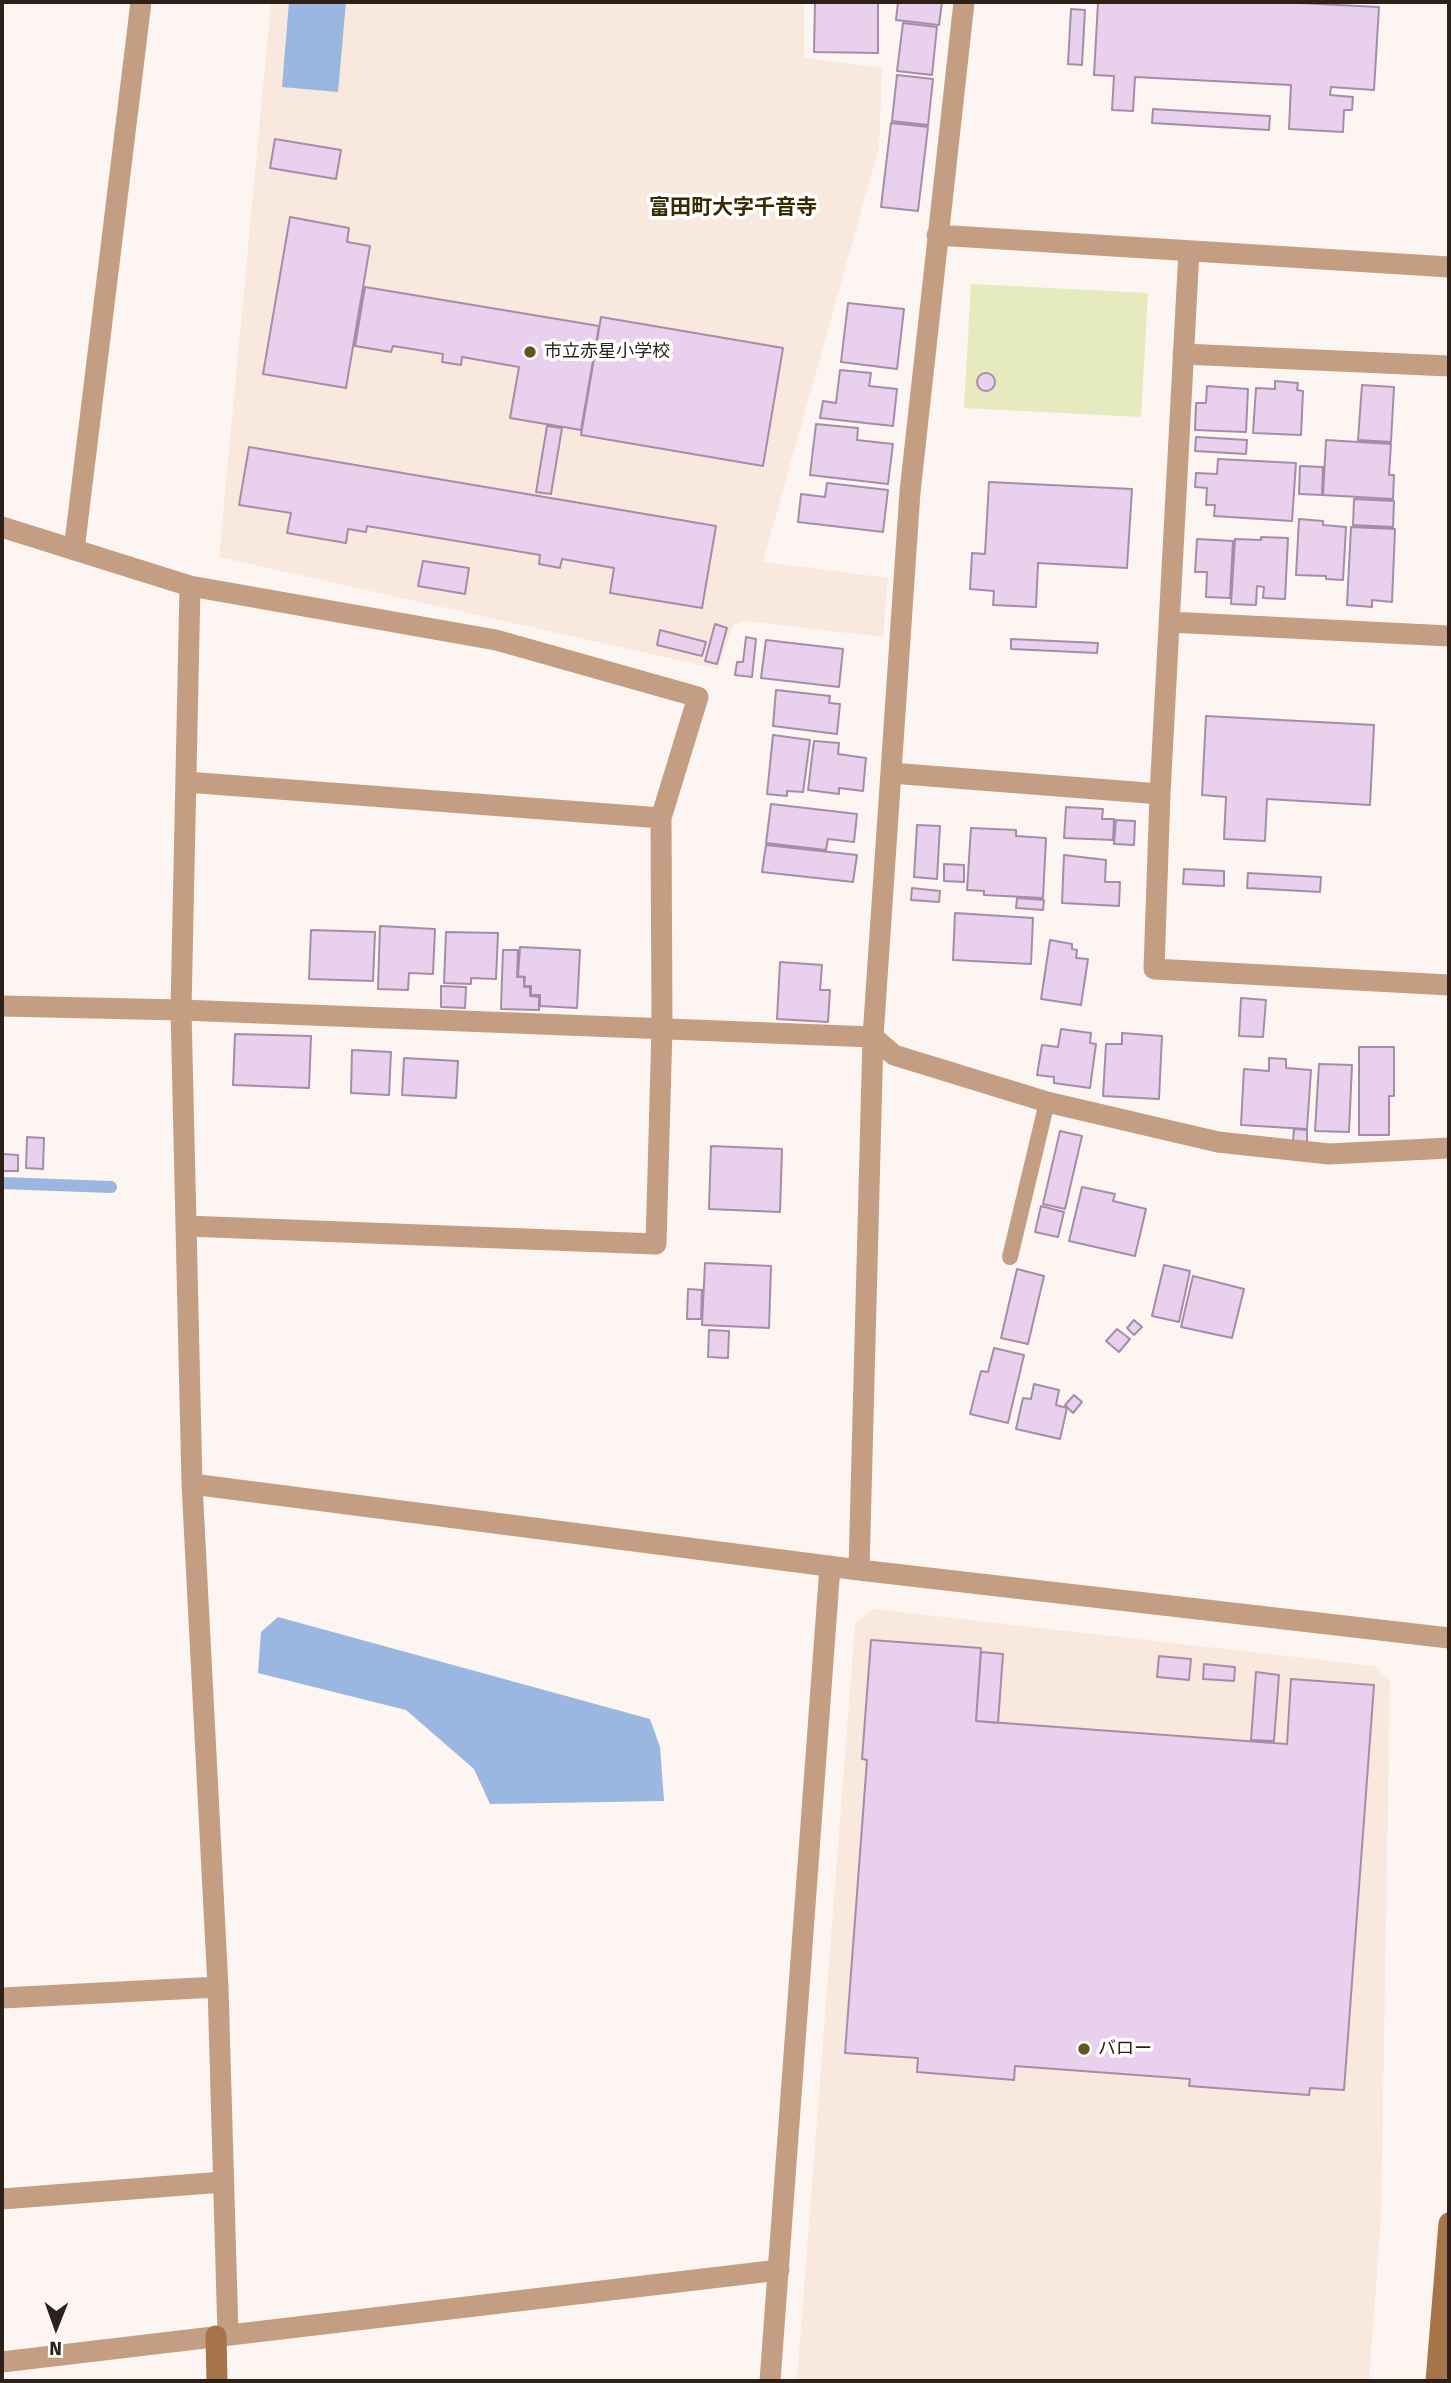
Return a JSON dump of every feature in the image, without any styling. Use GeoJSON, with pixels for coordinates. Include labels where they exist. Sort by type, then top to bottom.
{"type":"FeatureCollection","features":[{"type":"Feature","properties":{"kind":"street"},"geometry":{"type":"LineString","coordinates":[[74,550],[141,2]]}},
{"type":"Feature","properties":{"kind":"street"},"geometry":{"type":"LineString","coordinates":[[859,1570],[873,1037],[910,492],[964,2]]}},
{"type":"Feature","properties":{"kind":"street"},"geometry":{"type":"LineString","coordinates":[[937,235],[1449,267]]}},
{"type":"Feature","properties":{"kind":"street"},"geometry":{"type":"LineString","coordinates":[[1189,251],[1160,794],[1154,969],[1449,985]]}},
{"type":"Feature","properties":{"kind":"street"},"geometry":{"type":"LineString","coordinates":[[1183,354],[1449,366]]}},
{"type":"Feature","properties":{"kind":"street"},"geometry":{"type":"LineString","coordinates":[[2,527],[190,586],[496,640],[698,697],[661,818],[662,1028],[656,1244],[186,1226]]}},
{"type":"Feature","properties":{"kind":"street"},"geometry":{"type":"LineString","coordinates":[[190,586],[181,1010],[192,1484],[218,1987],[223,2182],[222,2335],[217,2381]]}},
{"type":"Feature","properties":{"kind":"street"},"geometry":{"type":"LineString","coordinates":[[1169,622],[1449,636]]}},
{"type":"Feature","properties":{"kind":"street"},"geometry":{"type":"LineString","coordinates":[[891,773],[1160,794]]}},
{"type":"Feature","properties":{"kind":"street"},"geometry":{"type":"LineString","coordinates":[[186,782],[661,818]]}},
{"type":"Feature","properties":{"kind":"street"},"geometry":{"type":"LineString","coordinates":[[2,1006],[181,1010],[873,1037],[894,1055],[1047,1102],[1218,1142],[1329,1154],[1449,1148]]}},
{"type":"Feature","properties":{"kind":"street"},"geometry":{"type":"LineString","coordinates":[[192,1484],[859,1570],[1449,1638]]}},
{"type":"Feature","properties":{"kind":"street"},"geometry":{"type":"LineString","coordinates":[[770,2381],[830,1566]]}},
{"type":"Feature","properties":{"kind":"street"},"geometry":{"type":"LineString","coordinates":[[2,1998],[218,1987]]}},
{"type":"Feature","properties":{"kind":"street"},"geometry":{"type":"LineString","coordinates":[[2,2199],[223,2182]]}},
{"type":"Feature","properties":{"kind":"street"},"geometry":{"type":"LineString","coordinates":[[1436,2381],[1449,2222]]}},
{"type":"Feature","properties":{"kind":"street"},"geometry":{"type":"LineString","coordinates":[[2,2362],[779,2270]]}},
{"type":"Feature","properties":{"kind":"lane"},"geometry":{"type":"LineString","coordinates":[[1010,1257],[1047,1102]]}},
{"type":"Feature","properties":{"kind":"shaded area","name":"市立赤星小学校"},"geometry":{"type":"Polygon","coordinates":[[[271,2],[804,2],[804,58],[882,68],[879,147],[763,562],[888,578],[883,637],[745,621],[733,625],[718,669],[219,557],[271,2]]]}},
{"type":"Feature","properties":{"kind":"shaded area"},"geometry":{"type":"Polygon","coordinates":[[[873,1609],[1375,1666],[1390,1681],[1381,2219],[1369,2381],[797,2381],[855,1624],[873,1609]]]}},
{"type":"Feature","properties":{"kind":"green space"},"geometry":{"type":"Polygon","coordinates":[[[971,284],[1148,293],[1141,417],[964,408],[971,284]]]}},
{"type":"Feature","properties":{"kind":"water"},"geometry":{"type":"Polygon","coordinates":[[[289,2],[346,2],[338,92],[282,87],[289,2]]]}},
{"type":"Feature","properties":{"kind":"water"},"geometry":{"type":"Polygon","coordinates":[[[278,1617],[650,1719],[660,1747],[664,1801],[490,1804],[474,1769],[406,1710],[258,1673],[261,1632],[278,1617]]]}},
{"type":"Feature","properties":{"kind":"building"},"geometry":{"type":"Polygon","coordinates":[[[815,2],[878,2],[878,53],[814,52],[815,2]]]}},
{"type":"Feature","properties":{"kind":"building"},"geometry":{"type":"Polygon","coordinates":[[[898,2],[942,2],[939,25],[896,20],[898,2]]]}},
{"type":"Feature","properties":{"kind":"building"},"geometry":{"type":"Polygon","coordinates":[[[1098,2],[1278,2],[1379,7],[1374,90],[1331,87],[1330,95],[1353,97],[1352,110],[1344,110],[1343,132],[1289,129],[1291,85],[1135,77],[1133,111],[1112,110],[1114,76],[1094,75],[1098,2]]]}},
{"type":"Feature","properties":{"kind":"building"},"geometry":{"type":"Polygon","coordinates":[[[1071,9],[1085,10],[1082,65],[1068,64],[1071,9]]]}},
{"type":"Feature","properties":{"kind":"building"},"geometry":{"type":"Polygon","coordinates":[[[903,23],[937,27],[932,75],[897,71],[903,23]]]}},
{"type":"Feature","properties":{"kind":"building"},"geometry":{"type":"Polygon","coordinates":[[[897,75],[933,79],[928,125],[892,121],[897,75]]]}},
{"type":"Feature","properties":{"kind":"building"},"geometry":{"type":"Polygon","coordinates":[[[1153,109],[1270,116],[1269,130],[1152,123],[1153,109]]]}},
{"type":"Feature","properties":{"kind":"building"},"geometry":{"type":"Polygon","coordinates":[[[891,123],[928,127],[918,211],[881,207],[891,123]]]}},
{"type":"Feature","properties":{"kind":"building"},"geometry":{"type":"Polygon","coordinates":[[[275,139],[341,150],[336,179],[270,168],[275,139]]]}},
{"type":"Feature","properties":{"kind":"building"},"geometry":{"type":"Polygon","coordinates":[[[290,217],[349,228],[347,242],[370,246],[346,388],[263,374],[290,217]]]}},
{"type":"Feature","properties":{"kind":"building"},"geometry":{"type":"Polygon","coordinates":[[[365,287],[599,326],[581,430],[510,418],[519,367],[462,357],[461,365],[442,362],[443,354],[393,346],[391,352],[355,346],[365,287]]]}},
{"type":"Feature","properties":{"kind":"building"},"geometry":{"type":"Polygon","coordinates":[[[848,303],[904,309],[897,369],[841,362],[848,303]]]}},
{"type":"Feature","properties":{"kind":"building"},"geometry":{"type":"Polygon","coordinates":[[[601,317],[783,348],[763,466],[581,435],[601,317]]]}},
{"type":"Feature","properties":{"kind":"building"},"geometry":{"type":"Polygon","coordinates":[[[840,370],[871,373],[869,386],[897,389],[893,426],[820,418],[823,401],[836,403],[840,370]]]}},
{"type":"Feature","properties":{"kind":"building"},"geometry":{"type":"Polygon","coordinates":[[[982,373],[990,373],[995,382],[993,389],[982,391],[977,386],[977,378],[982,373]]]}},
{"type":"Feature","properties":{"kind":"building"},"geometry":{"type":"Polygon","coordinates":[[[1275,381],[1298,383],[1297,390],[1303,391],[1301,435],[1253,433],[1256,388],[1275,389],[1275,381]]]}},
{"type":"Feature","properties":{"kind":"building"},"geometry":{"type":"Polygon","coordinates":[[[1362,385],[1394,387],[1391,442],[1358,440],[1362,385]]]}},
{"type":"Feature","properties":{"kind":"building"},"geometry":{"type":"Polygon","coordinates":[[[1207,386],[1248,389],[1246,432],[1195,430],[1196,403],[1206,403],[1207,386]]]}},
{"type":"Feature","properties":{"kind":"building"},"geometry":{"type":"Polygon","coordinates":[[[816,424],[858,428],[857,440],[893,444],[888,484],[810,475],[816,424]]]}},
{"type":"Feature","properties":{"kind":"building"},"geometry":{"type":"Polygon","coordinates":[[[547,426],[562,428],[551,494],[536,492],[547,426]]]}},
{"type":"Feature","properties":{"kind":"building"},"geometry":{"type":"Polygon","coordinates":[[[1196,437],[1247,440],[1246,454],[1195,451],[1196,437]]]}},
{"type":"Feature","properties":{"kind":"building"},"geometry":{"type":"Polygon","coordinates":[[[1326,440],[1391,444],[1389,475],[1394,475],[1393,499],[1323,495],[1326,440]]]}},
{"type":"Feature","properties":{"kind":"building"},"geometry":{"type":"Polygon","coordinates":[[[249,447],[716,526],[702,608],[610,593],[614,568],[562,559],[560,568],[539,564],[540,555],[367,526],[366,532],[348,529],[346,543],[287,533],[291,513],[239,505],[249,447]]]}},
{"type":"Feature","properties":{"kind":"building"},"geometry":{"type":"Polygon","coordinates":[[[1218,459],[1296,463],[1292,521],[1214,516],[1215,505],[1206,505],[1207,488],[1195,487],[1196,473],[1217,474],[1218,459]]]}},
{"type":"Feature","properties":{"kind":"building"},"geometry":{"type":"Polygon","coordinates":[[[1300,466],[1323,467],[1322,495],[1299,494],[1300,466]]]}},
{"type":"Feature","properties":{"kind":"building"},"geometry":{"type":"Polygon","coordinates":[[[989,482],[1132,489],[1127,568],[1038,563],[1036,607],[993,605],[994,591],[970,589],[972,553],[985,554],[989,482]]]}},
{"type":"Feature","properties":{"kind":"building"},"geometry":{"type":"Polygon","coordinates":[[[827,483],[888,490],[883,532],[798,522],[801,494],[825,497],[827,483]]]}},
{"type":"Feature","properties":{"kind":"building"},"geometry":{"type":"Polygon","coordinates":[[[1354,499],[1394,501],[1393,527],[1353,525],[1354,499]]]}},
{"type":"Feature","properties":{"kind":"building"},"geometry":{"type":"Polygon","coordinates":[[[1299,519],[1346,527],[1343,580],[1326,579],[1326,576],[1296,575],[1299,519]]]}},
{"type":"Feature","properties":{"kind":"building"},"geometry":{"type":"Polygon","coordinates":[[[1351,527],[1395,529],[1392,602],[1372,600],[1372,607],[1347,605],[1351,527]]]}},
{"type":"Feature","properties":{"kind":"building"},"geometry":{"type":"Polygon","coordinates":[[[1261,537],[1288,538],[1285,599],[1263,598],[1264,587],[1257,586],[1256,605],[1231,604],[1235,539],[1261,540],[1261,537]]]}},
{"type":"Feature","properties":{"kind":"building"},"geometry":{"type":"Polygon","coordinates":[[[1197,539],[1233,541],[1230,598],[1206,597],[1207,572],[1195,572],[1197,539]]]}},
{"type":"Feature","properties":{"kind":"building"},"geometry":{"type":"Polygon","coordinates":[[[423,561],[469,568],[465,594],[418,586],[423,561]]]}},
{"type":"Feature","properties":{"kind":"building"},"geometry":{"type":"Polygon","coordinates":[[[715,624],[727,628],[717,664],[705,661],[715,624]]]}},
{"type":"Feature","properties":{"kind":"building"},"geometry":{"type":"Polygon","coordinates":[[[660,630],[706,642],[702,656],[657,645],[660,630]]]}},
{"type":"Feature","properties":{"kind":"building"},"geometry":{"type":"Polygon","coordinates":[[[746,637],[756,639],[752,677],[735,675],[737,662],[743,662],[746,637]]]}},
{"type":"Feature","properties":{"kind":"building"},"geometry":{"type":"Polygon","coordinates":[[[1011,639],[1098,643],[1097,653],[1011,649],[1011,639]]]}},
{"type":"Feature","properties":{"kind":"building"},"geometry":{"type":"Polygon","coordinates":[[[766,640],[843,649],[839,687],[761,678],[766,640]]]}},
{"type":"Feature","properties":{"kind":"building"},"geometry":{"type":"Polygon","coordinates":[[[776,690],[830,696],[829,703],[840,704],[837,734],[773,726],[776,690]]]}},
{"type":"Feature","properties":{"kind":"building"},"geometry":{"type":"Polygon","coordinates":[[[1206,716],[1374,725],[1370,805],[1267,799],[1265,841],[1224,839],[1226,797],[1202,795],[1206,716]]]}},
{"type":"Feature","properties":{"kind":"building"},"geometry":{"type":"Polygon","coordinates":[[[773,735],[810,740],[803,792],[787,791],[787,796],[767,794],[773,735]]]}},
{"type":"Feature","properties":{"kind":"building"},"geometry":{"type":"Polygon","coordinates":[[[814,741],[839,743],[838,754],[866,758],[863,791],[839,788],[839,794],[808,790],[814,741]]]}},
{"type":"Feature","properties":{"kind":"building"},"geometry":{"type":"Polygon","coordinates":[[[771,804],[857,814],[854,842],[828,839],[826,850],[766,843],[771,804]]]}},
{"type":"Feature","properties":{"kind":"building"},"geometry":{"type":"Polygon","coordinates":[[[1066,807],[1103,809],[1102,819],[1114,819],[1113,840],[1064,838],[1066,807]]]}},
{"type":"Feature","properties":{"kind":"building"},"geometry":{"type":"Polygon","coordinates":[[[1116,820],[1135,821],[1134,845],[1114,844],[1116,820]]]}},
{"type":"Feature","properties":{"kind":"building"},"geometry":{"type":"Polygon","coordinates":[[[917,825],[940,826],[937,879],[914,877],[917,825]]]}},
{"type":"Feature","properties":{"kind":"building"},"geometry":{"type":"Polygon","coordinates":[[[971,828],[1016,830],[1016,836],[1046,838],[1043,898],[984,895],[984,891],[967,890],[971,828]]]}},
{"type":"Feature","properties":{"kind":"building"},"geometry":{"type":"Polygon","coordinates":[[[766,845],[857,855],[853,882],[762,872],[766,845]]]}},
{"type":"Feature","properties":{"kind":"building"},"geometry":{"type":"Polygon","coordinates":[[[1064,855],[1106,860],[1105,882],[1120,882],[1119,906],[1062,903],[1064,855]]]}},
{"type":"Feature","properties":{"kind":"building"},"geometry":{"type":"Polygon","coordinates":[[[944,864],[964,865],[964,882],[944,881],[944,864]]]}},
{"type":"Feature","properties":{"kind":"building"},"geometry":{"type":"Polygon","coordinates":[[[1184,869],[1224,871],[1224,886],[1183,884],[1184,869]]]}},
{"type":"Feature","properties":{"kind":"building"},"geometry":{"type":"Polygon","coordinates":[[[1248,873],[1321,877],[1320,892],[1247,888],[1248,873]]]}},
{"type":"Feature","properties":{"kind":"building"},"geometry":{"type":"Polygon","coordinates":[[[912,888],[940,891],[939,902],[911,900],[912,888]]]}},
{"type":"Feature","properties":{"kind":"building"},"geometry":{"type":"Polygon","coordinates":[[[1017,898],[1044,900],[1043,910],[1016,908],[1017,898]]]}},
{"type":"Feature","properties":{"kind":"building"},"geometry":{"type":"Polygon","coordinates":[[[955,913],[1033,918],[1031,964],[953,960],[955,913]]]}},
{"type":"Feature","properties":{"kind":"building"},"geometry":{"type":"Polygon","coordinates":[[[380,926],[435,929],[433,974],[409,973],[408,990],[378,989],[380,926]]]}},
{"type":"Feature","properties":{"kind":"building"},"geometry":{"type":"Polygon","coordinates":[[[311,930],[375,932],[373,981],[309,979],[311,930]]]}},
{"type":"Feature","properties":{"kind":"building"},"geometry":{"type":"Polygon","coordinates":[[[446,932],[498,933],[496,979],[471,978],[471,984],[444,983],[446,932]]]}},
{"type":"Feature","properties":{"kind":"building"},"geometry":{"type":"Polygon","coordinates":[[[1050,940],[1072,944],[1072,949],[1077,950],[1076,958],[1088,959],[1081,1005],[1041,999],[1050,940]]]}},
{"type":"Feature","properties":{"kind":"building"},"geometry":{"type":"Polygon","coordinates":[[[520,947],[580,950],[577,1008],[540,1006],[540,995],[531,995],[531,986],[524,986],[525,977],[518,976],[520,947]]]}},
{"type":"Feature","properties":{"kind":"building"},"geometry":{"type":"Polygon","coordinates":[[[503,950],[518,950],[517,977],[524,977],[524,987],[530,987],[530,996],[539,997],[539,1010],[501,1009],[503,950]]]}},
{"type":"Feature","properties":{"kind":"building"},"geometry":{"type":"Polygon","coordinates":[[[780,962],[822,965],[820,990],[830,990],[828,1022],[777,1019],[780,962]]]}},
{"type":"Feature","properties":{"kind":"building"},"geometry":{"type":"Polygon","coordinates":[[[441,986],[466,987],[465,1008],[441,1007],[441,986]]]}},
{"type":"Feature","properties":{"kind":"building"},"geometry":{"type":"Polygon","coordinates":[[[1241,998],[1266,1000],[1263,1037],[1239,1036],[1241,998]]]}},
{"type":"Feature","properties":{"kind":"building"},"geometry":{"type":"Polygon","coordinates":[[[1061,1029],[1091,1033],[1090,1043],[1096,1044],[1090,1088],[1054,1083],[1054,1077],[1037,1075],[1042,1045],[1058,1047],[1061,1029]]]}},
{"type":"Feature","properties":{"kind":"building"},"geometry":{"type":"Polygon","coordinates":[[[1122,1033],[1162,1036],[1159,1099],[1103,1096],[1106,1044],[1122,1044],[1122,1033]]]}},
{"type":"Feature","properties":{"kind":"building"},"geometry":{"type":"Polygon","coordinates":[[[235,1034],[311,1036],[309,1088],[233,1085],[235,1034]]]}},
{"type":"Feature","properties":{"kind":"building"},"geometry":{"type":"Polygon","coordinates":[[[1359,1047],[1394,1047],[1394,1096],[1389,1096],[1389,1135],[1359,1135],[1359,1047]]]}},
{"type":"Feature","properties":{"kind":"building"},"geometry":{"type":"Polygon","coordinates":[[[352,1050],[391,1052],[389,1095],[351,1093],[352,1050]]]}},
{"type":"Feature","properties":{"kind":"building"},"geometry":{"type":"Polygon","coordinates":[[[404,1058],[458,1061],[456,1098],[402,1095],[404,1058]]]}},
{"type":"Feature","properties":{"kind":"building"},"geometry":{"type":"Polygon","coordinates":[[[1269,1058],[1286,1059],[1286,1068],[1311,1070],[1307,1129],[1241,1125],[1244,1069],[1269,1071],[1269,1058]]]}},
{"type":"Feature","properties":{"kind":"building"},"geometry":{"type":"Polygon","coordinates":[[[1319,1064],[1352,1065],[1349,1132],[1315,1131],[1319,1064]]]}},
{"type":"Feature","properties":{"kind":"building"},"geometry":{"type":"Polygon","coordinates":[[[1294,1129],[1307,1130],[1307,1142],[1293,1141],[1294,1129]]]}},
{"type":"Feature","properties":{"kind":"building"},"geometry":{"type":"Polygon","coordinates":[[[1060,1131],[1082,1136],[1065,1209],[1043,1204],[1060,1131]]]}},
{"type":"Feature","properties":{"kind":"building"},"geometry":{"type":"Polygon","coordinates":[[[27,1137],[44,1138],[43,1169],[26,1168],[27,1137]]]}},
{"type":"Feature","properties":{"kind":"building"},"geometry":{"type":"Polygon","coordinates":[[[711,1146],[782,1149],[780,1212],[709,1209],[711,1146]]]}},
{"type":"Feature","properties":{"kind":"building"},"geometry":{"type":"Polygon","coordinates":[[[2,1154],[18,1155],[18,1171],[2,1171],[2,1154]]]}},
{"type":"Feature","properties":{"kind":"building"},"geometry":{"type":"Polygon","coordinates":[[[1082,1187],[1115,1194],[1113,1201],[1146,1209],[1135,1256],[1069,1241],[1082,1187]]]}},
{"type":"Feature","properties":{"kind":"building"},"geometry":{"type":"Polygon","coordinates":[[[1041,1206],[1064,1212],[1058,1237],[1035,1232],[1041,1206]]]}},
{"type":"Feature","properties":{"kind":"building"},"geometry":{"type":"Polygon","coordinates":[[[705,1263],[771,1266],[769,1328],[702,1325],[705,1263]]]}},
{"type":"Feature","properties":{"kind":"building"},"geometry":{"type":"Polygon","coordinates":[[[1164,1265],[1190,1271],[1179,1322],[1152,1316],[1164,1265]]]}},
{"type":"Feature","properties":{"kind":"building"},"geometry":{"type":"Polygon","coordinates":[[[1017,1269],[1044,1276],[1028,1344],[1001,1338],[1017,1269]]]}},
{"type":"Feature","properties":{"kind":"building"},"geometry":{"type":"Polygon","coordinates":[[[1193,1276],[1244,1289],[1232,1338],[1181,1327],[1193,1276]]]}},
{"type":"Feature","properties":{"kind":"building"},"geometry":{"type":"Polygon","coordinates":[[[688,1289],[702,1290],[701,1319],[687,1319],[688,1289]]]}},
{"type":"Feature","properties":{"kind":"building"},"geometry":{"type":"Polygon","coordinates":[[[1134,1320],[1142,1327],[1134,1335],[1127,1328],[1134,1320]]]}},
{"type":"Feature","properties":{"kind":"building"},"geometry":{"type":"Polygon","coordinates":[[[1117,1329],[1130,1339],[1119,1352],[1106,1341],[1117,1329]]]}},
{"type":"Feature","properties":{"kind":"building"},"geometry":{"type":"Polygon","coordinates":[[[709,1330],[729,1331],[728,1358],[708,1357],[709,1330]]]}},
{"type":"Feature","properties":{"kind":"building"},"geometry":{"type":"Polygon","coordinates":[[[994,1348],[1024,1355],[1008,1423],[970,1414],[981,1371],[988,1372],[994,1348]]]}},
{"type":"Feature","properties":{"kind":"building"},"geometry":{"type":"Polygon","coordinates":[[[1034,1384],[1059,1390],[1056,1405],[1067,1408],[1060,1439],[1016,1429],[1023,1398],[1031,1399],[1034,1384]]]}},
{"type":"Feature","properties":{"kind":"building"},"geometry":{"type":"Polygon","coordinates":[[[1074,1395],[1082,1402],[1073,1413],[1065,1405],[1074,1395]]]}},
{"type":"Feature","properties":{"kind":"building"},"geometry":{"type":"Polygon","coordinates":[[[871,1640],[981,1648],[976,1721],[1287,1744],[1291,1679],[1374,1685],[1344,2090],[1310,2088],[1309,2095],[1189,2086],[1190,2079],[1015,2066],[1014,2080],[917,2072],[918,2058],[845,2053],[867,1760],[862,1759],[871,1640]]]}},
{"type":"Feature","properties":{"kind":"building"},"geometry":{"type":"Polygon","coordinates":[[[981,1652],[1003,1654],[998,1723],[976,1721],[981,1652]]]}},
{"type":"Feature","properties":{"kind":"building"},"geometry":{"type":"Polygon","coordinates":[[[1159,1656],[1191,1659],[1189,1680],[1157,1677],[1159,1656]]]}},
{"type":"Feature","properties":{"kind":"building"},"geometry":{"type":"Polygon","coordinates":[[[1204,1664],[1235,1667],[1234,1681],[1203,1679],[1204,1664]]]}},
{"type":"Feature","properties":{"kind":"building"},"geometry":{"type":"Polygon","coordinates":[[[1256,1672],[1279,1675],[1274,1741],[1251,1740],[1256,1672]]]}},
{"type":"Feature","properties":{"kind":"waterway"},"geometry":{"type":"LineString","coordinates":[[2,1183],[111,1187]]}},
{"type":"Feature","properties":{"kind":"place","name":"市立赤星小学校"},"geometry":{"type":"Point","coordinates":[530,352]}},
{"type":"Feature","properties":{"kind":"place","name":"バロー"},"geometry":{"type":"Point","coordinates":[1084,2049]}},
{"type":"Feature","properties":{"kind":"district","name":"富田町大字千音寺"},"geometry":{"type":"Point","coordinates":[733,208]}}]}
